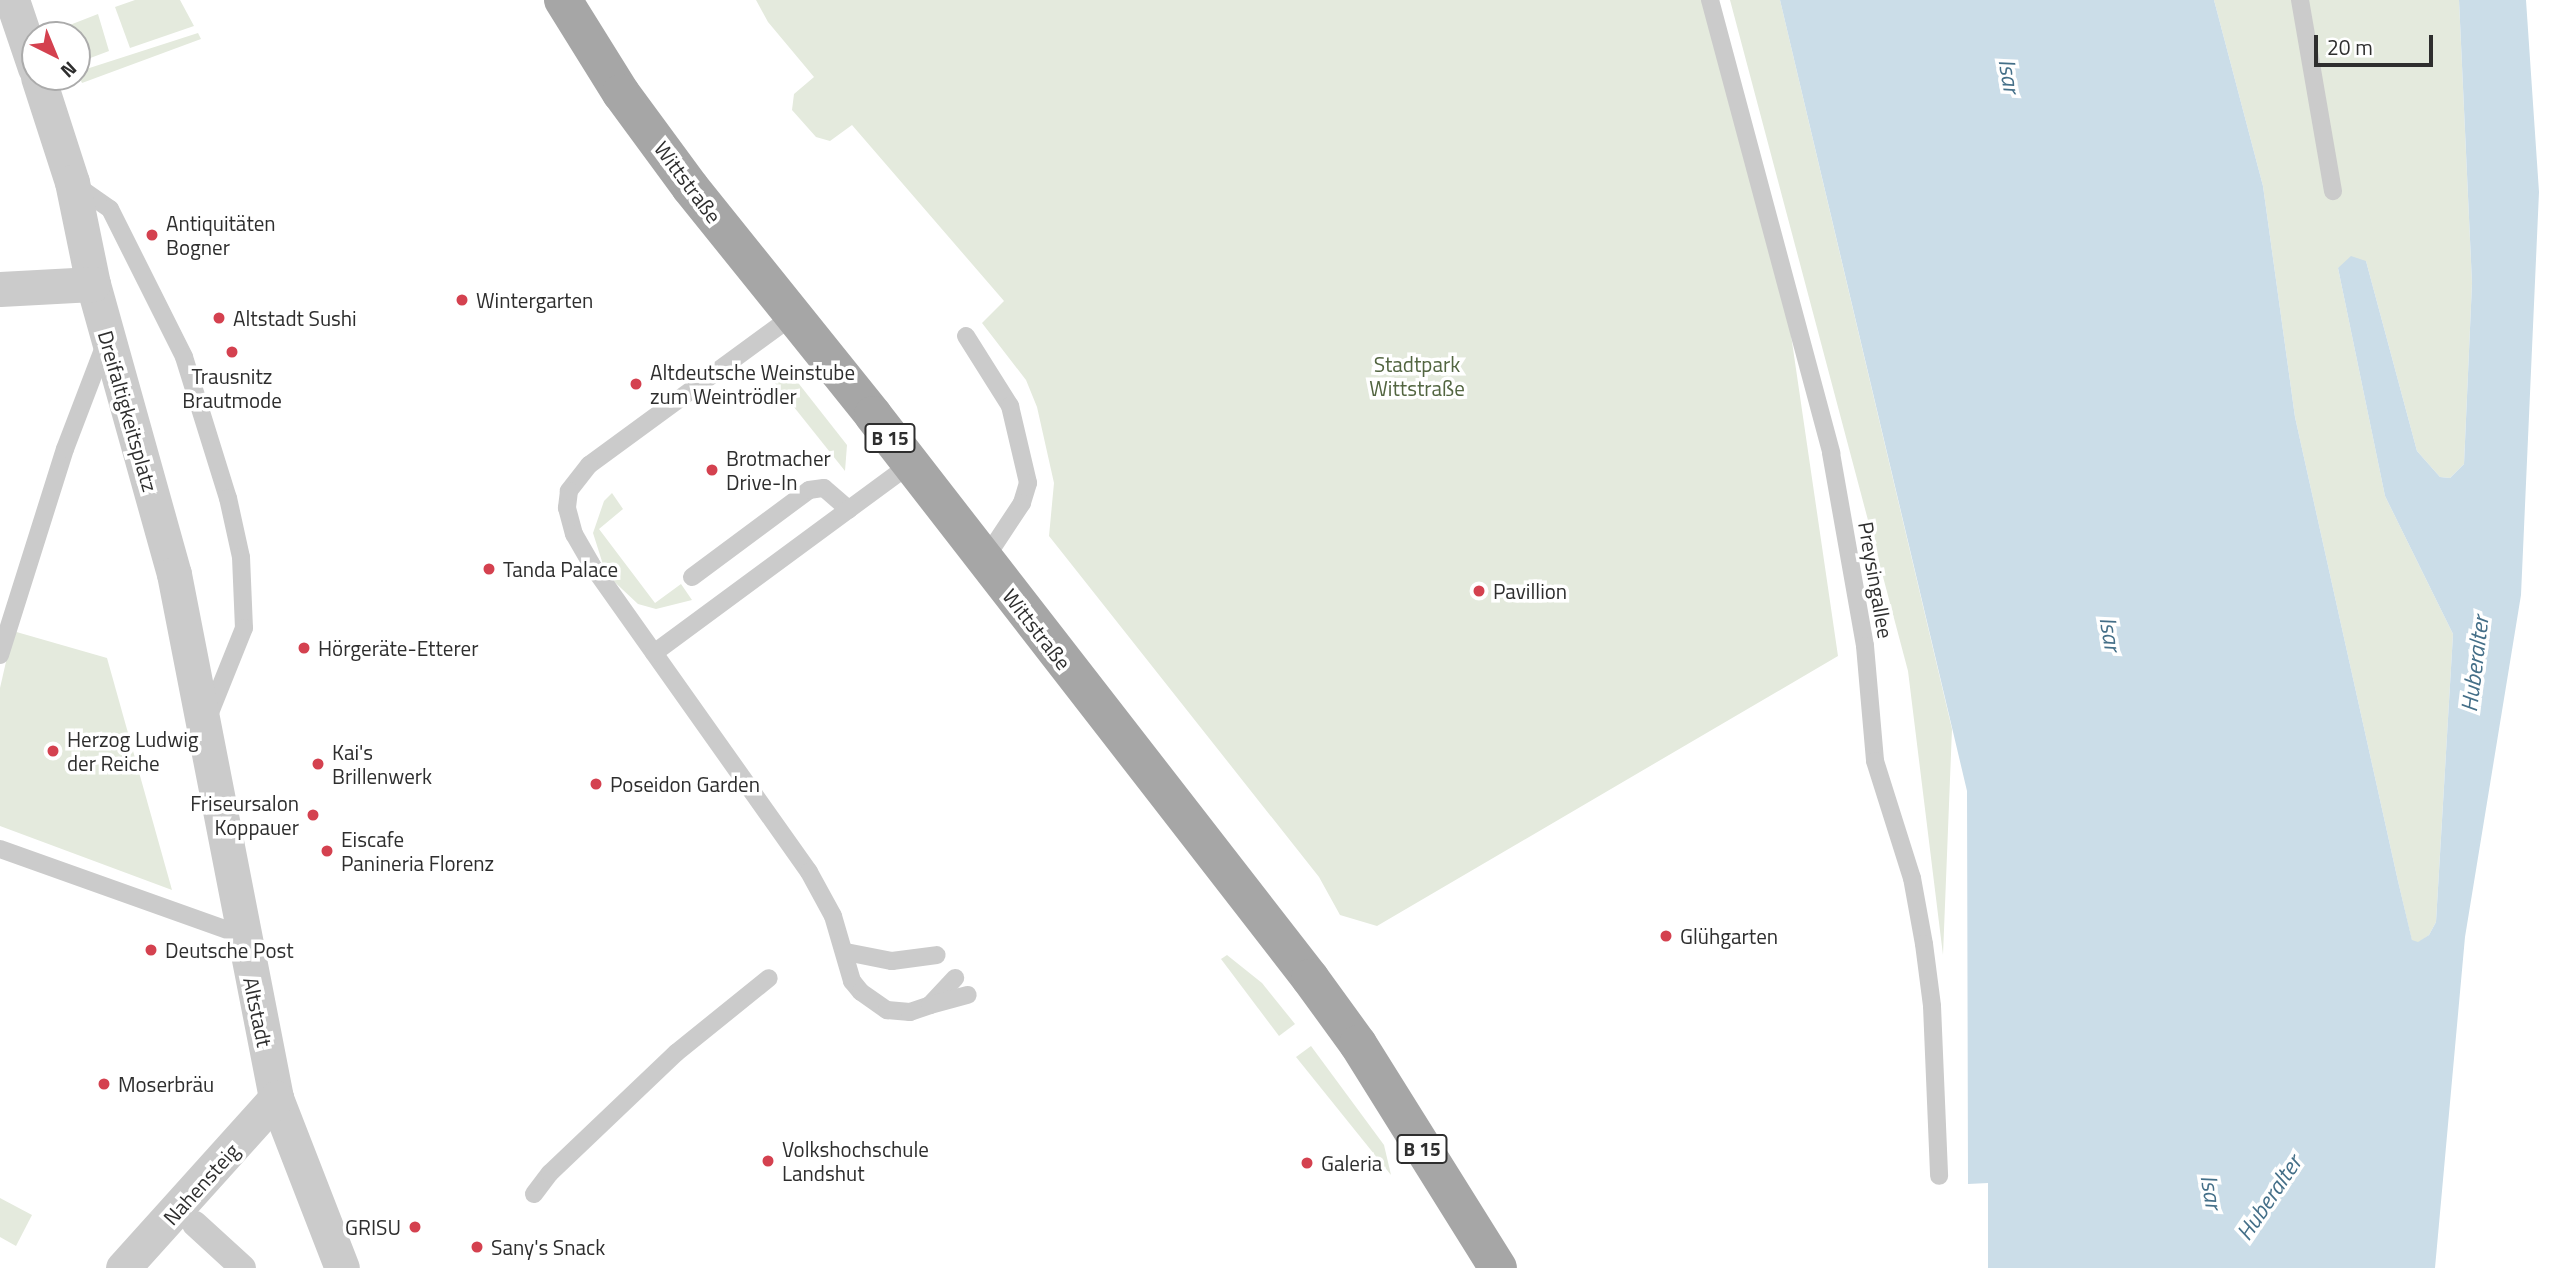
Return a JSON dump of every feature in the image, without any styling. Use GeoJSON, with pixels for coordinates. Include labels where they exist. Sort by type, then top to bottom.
{"type":"FeatureCollection","features":[{"type":"Feature","properties":{"kind":"main road","name":"Wittstraße"},"geometry":{"type":"LineString","coordinates":[[563,0],[621,93],[682,177],[794,315],[983,562],[1329,1004],[1498,1268]]}},
{"type":"Feature","properties":{"kind":"street","name":"Dreifaltigkeitsplatz"},"geometry":{"type":"LineString","coordinates":[[43,91],[72,182],[93,284],[174,574],[206,736]]}},
{"type":"Feature","properties":{"kind":"street"},"geometry":{"type":"LineString","coordinates":[[0,289],[93,284]]}},
{"type":"Feature","properties":{"kind":"street","name":"Altstadt"},"geometry":{"type":"LineString","coordinates":[[206,736],[242,935],[276,1098],[342,1268]]}},
{"type":"Feature","properties":{"kind":"street","name":"Nahensteig"},"geometry":{"type":"LineString","coordinates":[[123,1268],[276,1098]]}},
{"type":"Feature","properties":{"kind":"street"},"geometry":{"type":"LineString","coordinates":[[195,1224],[243,1268]]}},
{"type":"Feature","properties":{"kind":"lane","name":"Preysingallee"},"geometry":{"type":"LineString","coordinates":[[1710,0],[1831,453],[1865,646],[1875,761],[1912,878],[1924,944],[1932,1006],[1939,1176]]}},
{"type":"Feature","properties":{"kind":"lane"},"geometry":{"type":"LineString","coordinates":[[2301,0],[2333,191]]}},
{"type":"Feature","properties":{"kind":"lane"},"geometry":{"type":"LineString","coordinates":[[72,182],[110,209],[184,357],[229,498],[241,557],[244,628],[206,736]]}},
{"type":"Feature","properties":{"kind":"lane"},"geometry":{"type":"LineString","coordinates":[[794,315],[589,465],[569,491],[567,508],[574,534],[654,653],[809,872],[846,952],[852,981],[878,1006],[899,1012],[968,995]]}},
{"type":"Feature","properties":{"kind":"lane"},"geometry":{"type":"LineString","coordinates":[[0,655],[65,449],[108,337]]}},
{"type":"Feature","properties":{"kind":"lane"},"geometry":{"type":"LineString","coordinates":[[966,337],[1010,406],[1028,483],[1022,503],[983,562]]}},
{"type":"Feature","properties":{"kind":"lane"},"geometry":{"type":"LineString","coordinates":[[654,653],[909,465]]}},
{"type":"Feature","properties":{"kind":"lane"},"geometry":{"type":"LineString","coordinates":[[692,577],[809,490],[824,488],[849,510]]}},
{"type":"Feature","properties":{"kind":"lane"},"geometry":{"type":"LineString","coordinates":[[0,849],[242,935]]}},
{"type":"Feature","properties":{"kind":"lane"},"geometry":{"type":"LineString","coordinates":[[908,959],[925,940]]}},
{"type":"Feature","properties":{"kind":"lane"},"geometry":{"type":"LineString","coordinates":[[846,952],[892,961],[937,955]]}},
{"type":"Feature","properties":{"kind":"lane"},"geometry":{"type":"LineString","coordinates":[[534,1194],[550,1173],[676,1053],[769,978]]}},
{"type":"Feature","properties":{"kind":"lane"},"geometry":{"type":"LineString","coordinates":[[930,1005],[956,978]]}},
{"type":"Feature","properties":{"kind":"green space"},"geometry":{"type":"Polygon","coordinates":[[[135,0],[180,0],[194,26],[130,48],[115,7],[135,0]]]}},
{"type":"Feature","properties":{"kind":"green space","name":"Stadtpark Wittstraße"},"geometry":{"type":"Polygon","coordinates":[[[756,0],[1707,0],[1778,246],[1838,656],[1377,926],[1340,915],[1319,877],[1049,536],[1054,483],[1037,407],[1026,380],[982,323],[1004,301],[852,125],[830,141],[816,137],[792,110],[794,94],[814,77],[768,22],[756,0]]]}},
{"type":"Feature","properties":{"kind":"green space"},"geometry":{"type":"Polygon","coordinates":[[[1730,0],[1780,0],[1952,729],[1943,955],[1908,671],[1730,0]]]}},
{"type":"Feature","properties":{"kind":"green space"},"geometry":{"type":"Polygon","coordinates":[[[2214,0],[2459,0],[2472,283],[2464,464],[2450,478],[2440,477],[2417,451],[2366,261],[2338,268],[2385,496],[2453,634],[2436,922],[2429,935],[2418,943],[2412,941],[2295,417],[2263,186],[2214,0]]]}},
{"type":"Feature","properties":{"kind":"green space"},"geometry":{"type":"Polygon","coordinates":[[[98,14],[109,51],[91,58],[91,21],[80,21],[98,14]]]}},
{"type":"Feature","properties":{"kind":"green space"},"geometry":{"type":"Polygon","coordinates":[[[198,33],[201,39],[91,80],[91,67],[198,33]]]}},
{"type":"Feature","properties":{"kind":"green space"},"geometry":{"type":"Polygon","coordinates":[[[774,364],[792,375],[847,445],[845,471],[762,367],[774,364]]]}},
{"type":"Feature","properties":{"kind":"green space"},"geometry":{"type":"Polygon","coordinates":[[[612,493],[623,509],[599,529],[655,603],[681,584],[692,600],[656,609],[638,604],[606,574],[593,533],[604,501],[612,493]]]}},
{"type":"Feature","properties":{"kind":"green space"},"geometry":{"type":"Polygon","coordinates":[[[13,631],[107,658],[172,890],[0,826],[0,688],[13,631]]]}},
{"type":"Feature","properties":{"kind":"green space"},"geometry":{"type":"Polygon","coordinates":[[[1227,955],[1262,983],[1295,1024],[1279,1036],[1221,959],[1227,955]]]}},
{"type":"Feature","properties":{"kind":"green space"},"geometry":{"type":"Polygon","coordinates":[[[1311,1046],[1384,1145],[1391,1175],[1296,1057],[1311,1046]]]}},
{"type":"Feature","properties":{"kind":"green space"},"geometry":{"type":"Polygon","coordinates":[[[0,1198],[32,1215],[16,1246],[0,1237],[0,1198]]]}},
{"type":"Feature","properties":{"kind":"water"},"geometry":{"type":"Polygon","coordinates":[[[1780,0],[2214,0],[2263,186],[2295,417],[2398,881],[2412,940],[2418,942],[2429,935],[2436,922],[2453,634],[2385,496],[2338,268],[2351,256],[2366,261],[2417,451],[2440,477],[2450,478],[2464,464],[2472,283],[2459,0],[2526,0],[2539,192],[2521,595],[2465,937],[2435,1268],[1988,1268],[1988,1183],[1968,1184],[1967,791],[1780,0]]]}},
{"type":"Feature","properties":{"kind":"place","name":"Antiquitäten Bogner"},"geometry":{"type":"Point","coordinates":[152,235]}},
{"type":"Feature","properties":{"kind":"place","name":"Wintergarten"},"geometry":{"type":"Point","coordinates":[462,300]}},
{"type":"Feature","properties":{"kind":"place","name":"Altstadt Sushi"},"geometry":{"type":"Point","coordinates":[219,318]}},
{"type":"Feature","properties":{"kind":"place","name":"Trausnitz Brautmode"},"geometry":{"type":"Point","coordinates":[232,352]}},
{"type":"Feature","properties":{"kind":"place","name":"Altdeutsche Weinstube zum Weintrödler"},"geometry":{"type":"Point","coordinates":[636,384]}},
{"type":"Feature","properties":{"kind":"place","name":"Brotmacher Drive-In"},"geometry":{"type":"Point","coordinates":[712,470]}},
{"type":"Feature","properties":{"kind":"place","name":"Tanda Palace"},"geometry":{"type":"Point","coordinates":[489,569]}},
{"type":"Feature","properties":{"kind":"place","name":"Pavillion"},"geometry":{"type":"Point","coordinates":[1479,591]}},
{"type":"Feature","properties":{"kind":"place","name":"Hörgeräte-Etterer"},"geometry":{"type":"Point","coordinates":[304,648]}},
{"type":"Feature","properties":{"kind":"place","name":"Herzog Ludwig der Reiche"},"geometry":{"type":"Point","coordinates":[53,751]}},
{"type":"Feature","properties":{"kind":"place","name":"Kai's Brillenwerk"},"geometry":{"type":"Point","coordinates":[318,764]}},
{"type":"Feature","properties":{"kind":"place","name":"Poseidon Garden"},"geometry":{"type":"Point","coordinates":[596,784]}},
{"type":"Feature","properties":{"kind":"place","name":"Friseursalon Koppauer"},"geometry":{"type":"Point","coordinates":[313,815]}},
{"type":"Feature","properties":{"kind":"place","name":"Eiscafe Panineria Florenz"},"geometry":{"type":"Point","coordinates":[327,851]}},
{"type":"Feature","properties":{"kind":"place","name":"Glühgarten"},"geometry":{"type":"Point","coordinates":[1666,936]}},
{"type":"Feature","properties":{"kind":"place","name":"Deutsche Post"},"geometry":{"type":"Point","coordinates":[151,950]}},
{"type":"Feature","properties":{"kind":"place","name":"Moserbräu"},"geometry":{"type":"Point","coordinates":[104,1084]}},
{"type":"Feature","properties":{"kind":"place","name":"Volkshochschule Landshut"},"geometry":{"type":"Point","coordinates":[768,1161]}},
{"type":"Feature","properties":{"kind":"place","name":"Galeria"},"geometry":{"type":"Point","coordinates":[1307,1163]}},
{"type":"Feature","properties":{"kind":"place","name":"GRISU"},"geometry":{"type":"Point","coordinates":[415,1227]}},
{"type":"Feature","properties":{"kind":"place","name":"Sany's Snack"},"geometry":{"type":"Point","coordinates":[477,1247]}},
{"type":"Feature","properties":{"kind":"water label","name":"Isar"},"geometry":{"type":"Point","coordinates":[2009,76]}},
{"type":"Feature","properties":{"kind":"water label","name":"Isar"},"geometry":{"type":"Point","coordinates":[2110,634]}},
{"type":"Feature","properties":{"kind":"water label","name":"Huberalter"},"geometry":{"type":"Point","coordinates":[2475,664]}},
{"type":"Feature","properties":{"kind":"water label","name":"Isar"},"geometry":{"type":"Point","coordinates":[2211,1192]}},
{"type":"Feature","properties":{"kind":"water label","name":"Huberalter"},"geometry":{"type":"Point","coordinates":[2269,1198]}}]}
